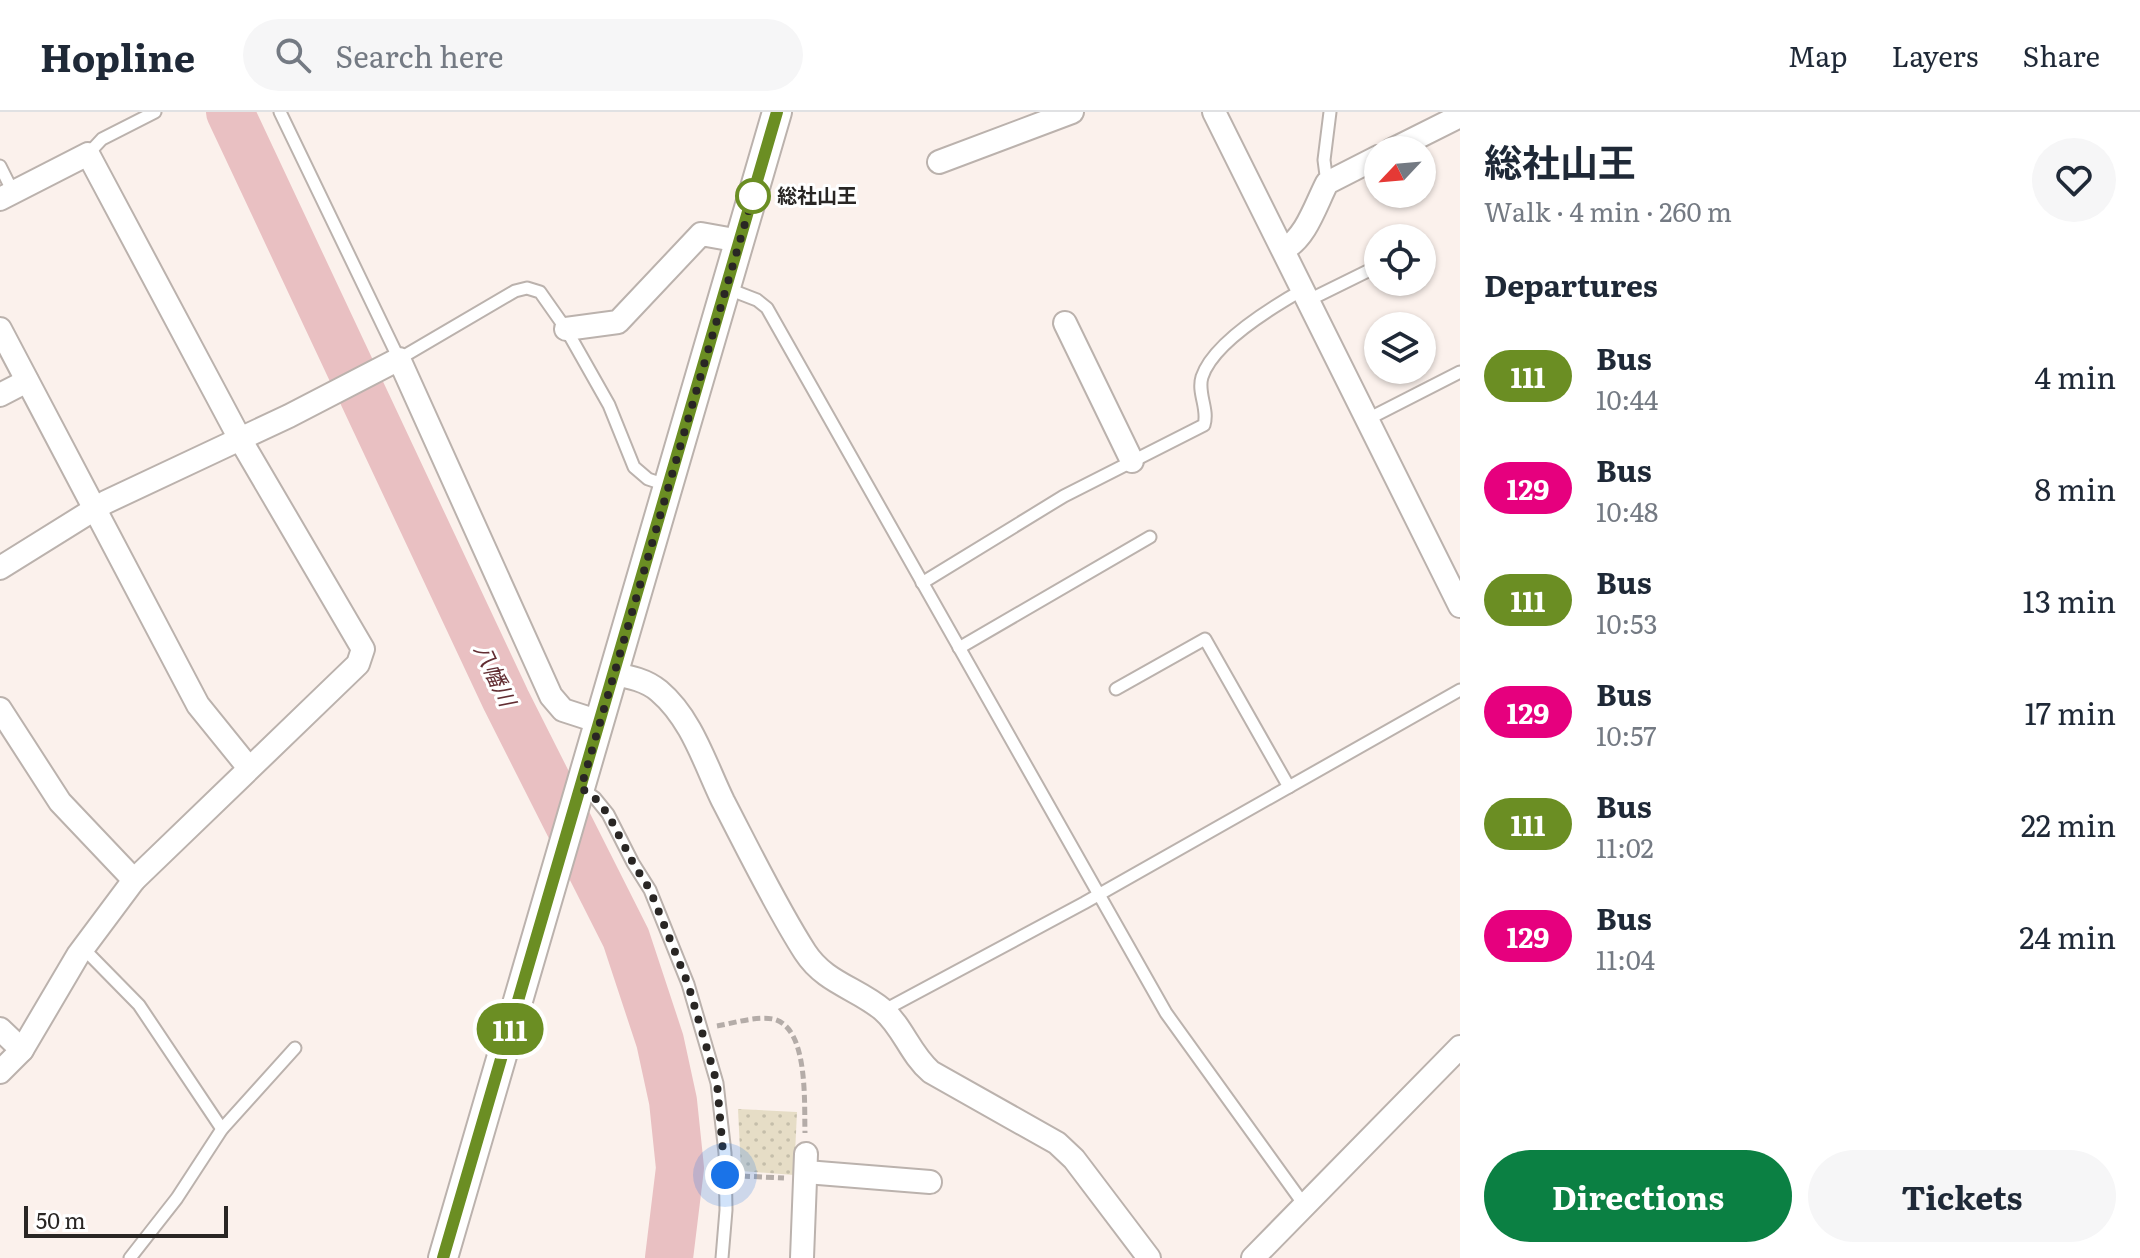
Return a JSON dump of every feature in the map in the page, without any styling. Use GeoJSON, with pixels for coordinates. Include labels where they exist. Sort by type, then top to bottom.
{"type":"FeatureCollection","features":[{"type":"Feature","properties":{"kind":"street"},"geometry":{"type":"LineString","coordinates":[[443,1258],[777,112]]}},
{"type":"Feature","properties":{"kind":"street"},"geometry":{"type":"LineString","coordinates":[[939,162],[1072,112]]}},
{"type":"Feature","properties":{"kind":"street"},"geometry":{"type":"LineString","coordinates":[[1214,112],[1460,606]]}},
{"type":"Feature","properties":{"kind":"street"},"geometry":{"type":"LineString","coordinates":[[1420,136],[1460,116]]}},
{"type":"Feature","properties":{"kind":"street"},"geometry":{"type":"LineString","coordinates":[[0,1072],[22,1050],[83,948],[134,880],[358,664],[363,649],[240,439],[88,154],[7,195]]}},
{"type":"Feature","properties":{"kind":"street"},"geometry":{"type":"LineString","coordinates":[[1284,249],[1294,244],[1327,183],[1364,164]]}},
{"type":"Feature","properties":{"kind":"street"},"geometry":{"type":"LineString","coordinates":[[566,329],[618,322],[701,234],[740,241]]}},
{"type":"Feature","properties":{"kind":"street"},"geometry":{"type":"LineString","coordinates":[[1065,323],[1132,461]]}},
{"type":"Feature","properties":{"kind":"street"},"geometry":{"type":"LineString","coordinates":[[0,329],[198,705],[249,768]]}},
{"type":"Feature","properties":{"kind":"street"},"geometry":{"type":"LineString","coordinates":[[0,568],[94,509],[395,361],[555,703],[563,710],[600,722]]}},
{"type":"Feature","properties":{"kind":"street"},"geometry":{"type":"LineString","coordinates":[[0,395],[27,381]]}},
{"type":"Feature","properties":{"kind":"street"},"geometry":{"type":"LineString","coordinates":[[614,674],[647,683],[665,697],[686,725],[708,764],[721,798],[806,953],[835,982],[885,1012],[919,1062],[931,1072],[1065,1150],[1149,1258]]}},
{"type":"Feature","properties":{"kind":"street"},"geometry":{"type":"LineString","coordinates":[[0,709],[60,802],[134,880]]}},
{"type":"Feature","properties":{"kind":"street"},"geometry":{"type":"LineString","coordinates":[[0,1029],[22,1050]]}},
{"type":"Feature","properties":{"kind":"street"},"geometry":{"type":"LineString","coordinates":[[1253,1258],[1460,1047]]}},
{"type":"Feature","properties":{"kind":"street"},"geometry":{"type":"LineString","coordinates":[[802,1258],[806,1168],[930,1182]]}},
{"type":"Feature","properties":{"kind":"lane"},"geometry":{"type":"LineString","coordinates":[[88,154],[102,139],[155,112]]}},
{"type":"Feature","properties":{"kind":"lane"},"geometry":{"type":"LineString","coordinates":[[280,112],[395,361],[515,291],[527,288],[540,292],[566,329],[614,415],[634,467],[648,479],[669,486]]}},
{"type":"Feature","properties":{"kind":"lane"},"geometry":{"type":"LineString","coordinates":[[1327,183],[1324,160],[1330,112]]}},
{"type":"Feature","properties":{"kind":"lane"},"geometry":{"type":"LineString","coordinates":[[0,166],[7,195]]}},
{"type":"Feature","properties":{"kind":"lane"},"geometry":{"type":"LineString","coordinates":[[922,583],[1064,496],[1204,425],[1206,419],[1200,391],[1202,375],[1216,354],[1242,329],[1275,305],[1364,272]]}},
{"type":"Feature","properties":{"kind":"lane"},"geometry":{"type":"LineString","coordinates":[[726,288],[757,300],[767,308],[1166,1013],[1306,1206]]}},
{"type":"Feature","properties":{"kind":"lane"},"geometry":{"type":"LineString","coordinates":[[1368,419],[1460,372]]}},
{"type":"Feature","properties":{"kind":"lane"},"geometry":{"type":"LineString","coordinates":[[959,648],[1150,537]]}},
{"type":"Feature","properties":{"kind":"lane"},"geometry":{"type":"LineString","coordinates":[[1116,689],[1205,639],[1289,787]]}},
{"type":"Feature","properties":{"kind":"lane"},"geometry":{"type":"LineString","coordinates":[[885,1012],[1098,896],[1460,690]]}},
{"type":"Feature","properties":{"kind":"lane"},"geometry":{"type":"LineString","coordinates":[[581,788],[595,798],[608,814],[650,890],[688,984],[717,1083],[725,1175],[722,1258]]}},
{"type":"Feature","properties":{"kind":"lane"},"geometry":{"type":"LineString","coordinates":[[83,948],[139,1005],[222,1129]]}},
{"type":"Feature","properties":{"kind":"lane"},"geometry":{"type":"LineString","coordinates":[[130,1258],[177,1198],[222,1129],[295,1048]]}},
{"type":"Feature","properties":{"kind":"path"},"geometry":{"type":"LineString","coordinates":[[700,1029],[775,1019],[786,1025],[799,1046],[806,1168],[725,1175]]}},
{"type":"Feature","properties":{"kind":"shaded area"},"geometry":{"type":"Polygon","coordinates":[[[738,1109],[797,1112],[794,1175],[741,1171],[738,1109]]]}},
{"type":"Feature","properties":{"kind":"waterway","name":"八幡川"},"geometry":{"type":"LineString","coordinates":[[230,112],[506,700],[626,938],[660,1041],[673,1101],[680,1168],[669,1258]]}},
{"type":"Feature","properties":{"kind":"bus line","name":"111"},"geometry":{"type":"LineString","coordinates":[[443,1258],[777,112]]}},
{"type":"Feature","properties":{"kind":"place","name":"総社山王"},"geometry":{"type":"Point","coordinates":[753,196]}},
{"type":"Feature","properties":{"kind":"route"},"geometry":{"type":"LineString","coordinates":[[725,1175],[717,1083],[688,984],[650,890],[608,814],[595,798],[581,788],[755,189],[753,196]]}}]}
